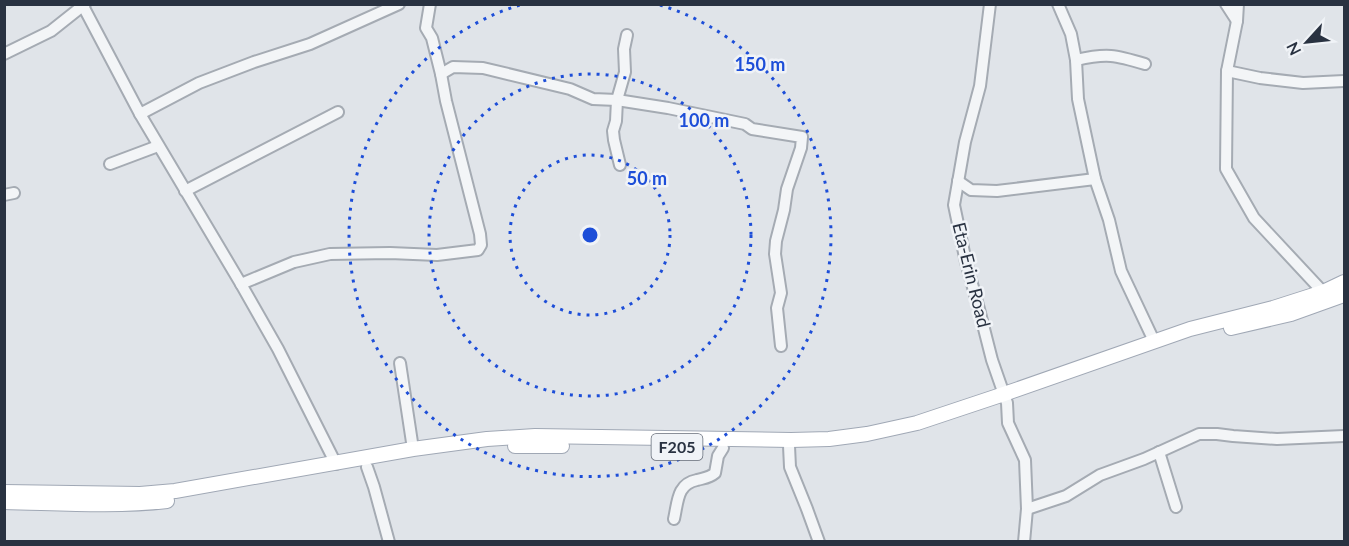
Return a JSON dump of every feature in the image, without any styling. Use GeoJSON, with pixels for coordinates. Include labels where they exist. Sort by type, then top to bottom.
{"type":"FeatureCollection","features":[{"type":"Feature","properties":{"kind":"main road","name":"F205"},"geometry":{"type":"LineString","coordinates":[[4,502],[148,503],[181,500],[422,456],[485,447],[815,447],[845,446],[891,439],[1190,329],[1335,292]]}},
{"type":"Feature","properties":{"kind":"main road","name":"F205"},"geometry":{"type":"LineString","coordinates":[[4,492],[140,494],[163,492],[413,449],[487,439],[535,436],[791,440],[829,439],[867,434],[917,423],[1067,380],[1195,337],[1291,314],[1335,292]]}},
{"type":"Feature","properties":{"kind":"street"},"geometry":{"type":"LineString","coordinates":[[140,114],[209,79],[321,40],[399,4]]}},
{"type":"Feature","properties":{"kind":"street"},"geometry":{"type":"LineString","coordinates":[[241,284],[294,262],[330,254],[437,255],[478,250],[481,245],[480,234],[432,38],[426,28],[430,4]]}},
{"type":"Feature","properties":{"kind":"street","name":"Eta-Erin Road"},"geometry":{"type":"LineString","coordinates":[[990,4],[980,86],[965,142],[954,205],[966,262],[1005,398],[1008,423],[1025,460],[1027,509],[1024,542]]}},
{"type":"Feature","properties":{"kind":"street"},"geometry":{"type":"LineString","coordinates":[[1058,4],[1071,34],[1076,60],[1078,99],[1095,179],[1109,220],[1121,271],[1154,341]]}},
{"type":"Feature","properties":{"kind":"street"},"geometry":{"type":"LineString","coordinates":[[1226,4],[1237,21]]}},
{"type":"Feature","properties":{"kind":"street"},"geometry":{"type":"LineString","coordinates":[[1238,4],[1227,71],[1226,169],[1254,218],[1335,292]]}},
{"type":"Feature","properties":{"kind":"street"},"geometry":{"type":"LineString","coordinates":[[4,54],[51,31],[84,5],[158,146],[278,349],[336,464]]}},
{"type":"Feature","properties":{"kind":"street"},"geometry":{"type":"LineString","coordinates":[[620,165],[613,131],[617,100],[625,72],[624,49],[627,35]]}},
{"type":"Feature","properties":{"kind":"street"},"geometry":{"type":"LineString","coordinates":[[1076,60],[1098,55],[1112,55],[1145,64]]}},
{"type":"Feature","properties":{"kind":"street"},"geometry":{"type":"LineString","coordinates":[[441,74],[453,67],[483,68],[570,89],[593,99],[617,100],[668,108],[745,124],[752,129],[802,137],[801,148],[787,189],[776,241],[775,254],[781,293],[777,308],[781,346]]}},
{"type":"Feature","properties":{"kind":"street"},"geometry":{"type":"LineString","coordinates":[[1227,71],[1303,83],[1344,81]]}},
{"type":"Feature","properties":{"kind":"street"},"geometry":{"type":"LineString","coordinates":[[185,191],[338,112]]}},
{"type":"Feature","properties":{"kind":"street"},"geometry":{"type":"LineString","coordinates":[[111,164],[158,146]]}},
{"type":"Feature","properties":{"kind":"street"},"geometry":{"type":"LineString","coordinates":[[958,182],[971,190],[997,191],[1095,179]]}},
{"type":"Feature","properties":{"kind":"street"},"geometry":{"type":"LineString","coordinates":[[400,363],[413,449]]}},
{"type":"Feature","properties":{"kind":"street"},"geometry":{"type":"LineString","coordinates":[[1027,509],[1065,496],[1100,474],[1143,459],[1199,434],[1277,439],[1344,436]]}},
{"type":"Feature","properties":{"kind":"street"},"geometry":{"type":"LineString","coordinates":[[789,446],[790,467],[819,542]]}},
{"type":"Feature","properties":{"kind":"street"},"geometry":{"type":"LineString","coordinates":[[674,519],[681,489],[688,482],[710,477],[715,473],[718,456],[723,447]]}},
{"type":"Feature","properties":{"kind":"street"},"geometry":{"type":"LineString","coordinates":[[1159,452],[1176,507]]}},
{"type":"Feature","properties":{"kind":"street"},"geometry":{"type":"LineString","coordinates":[[367,467],[389,542]]}}]}
